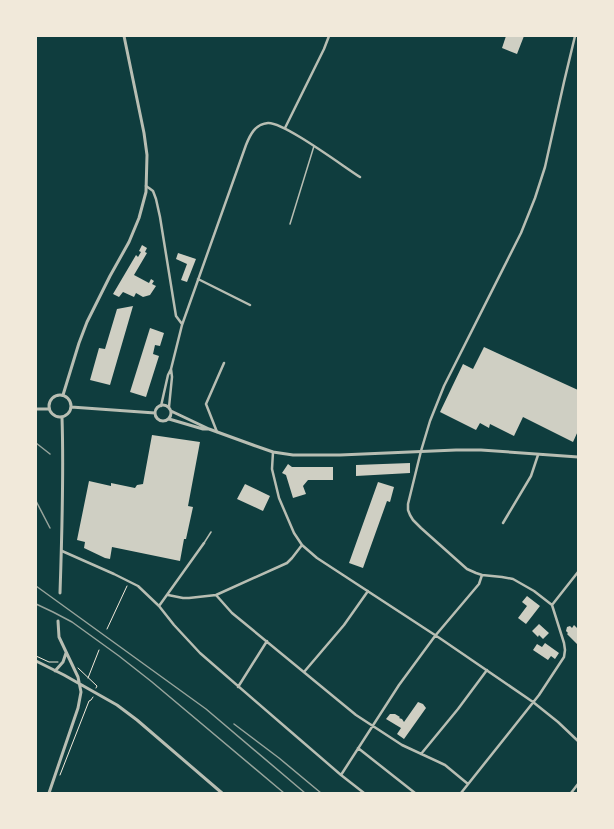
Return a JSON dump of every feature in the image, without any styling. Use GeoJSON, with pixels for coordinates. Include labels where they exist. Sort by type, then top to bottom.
{"type":"FeatureCollection","features":[{"type":"Feature","properties":{"kind":"street"},"geometry":{"type":"LineString","coordinates":[[63,395],[87,322],[140,218],[146,186],[147,155],[144,133],[124,36]]}},
{"type":"Feature","properties":{"kind":"street"},"geometry":{"type":"LineString","coordinates":[[285,128],[329,36]]}},
{"type":"Feature","properties":{"kind":"street"},"geometry":{"type":"LineString","coordinates":[[461,793],[533,702],[562,661],[565,650],[564,643],[552,606],[534,591],[513,579],[476,574],[461,565],[413,520],[408,510],[408,504],[430,420],[444,386],[521,233],[534,198],[545,166],[575,36]]}},
{"type":"Feature","properties":{"kind":"street"},"geometry":{"type":"LineString","coordinates":[[209,429],[203,429],[169,419],[162,421],[158,419],[156,413],[157,408],[161,406],[182,325],[250,136],[260,125],[269,123],[285,128],[360,177]]}},
{"type":"Feature","properties":{"kind":"street"},"geometry":{"type":"LineString","coordinates":[[146,186],[153,191],[156,199],[176,316],[182,325]]}},
{"type":"Feature","properties":{"kind":"street"},"geometry":{"type":"LineString","coordinates":[[198,279],[250,305]]}},
{"type":"Feature","properties":{"kind":"street"},"geometry":{"type":"LineString","coordinates":[[216,432],[206,404],[224,363]]}},
{"type":"Feature","properties":{"kind":"street"},"geometry":{"type":"LineString","coordinates":[[169,419],[171,415],[169,407],[172,377],[171,369]]}},
{"type":"Feature","properties":{"kind":"street"},"geometry":{"type":"LineString","coordinates":[[58,395],[63,395],[67,397],[71,407],[70,412],[62,417],[52,413],[49,408],[49,403],[58,395]]}},
{"type":"Feature","properties":{"kind":"street"},"geometry":{"type":"LineString","coordinates":[[161,406],[169,407]]}},
{"type":"Feature","properties":{"kind":"street"},"geometry":{"type":"LineString","coordinates":[[71,407],[156,413]]}},
{"type":"Feature","properties":{"kind":"street"},"geometry":{"type":"LineString","coordinates":[[36,409],[49,408]]}},
{"type":"Feature","properties":{"kind":"street"},"geometry":{"type":"LineString","coordinates":[[171,411],[216,432],[274,452],[293,455],[340,455],[481,450],[578,457]]}},
{"type":"Feature","properties":{"kind":"street"},"geometry":{"type":"LineString","coordinates":[[60,593],[63,474],[62,417]]}},
{"type":"Feature","properties":{"kind":"street"},"geometry":{"type":"LineString","coordinates":[[274,452],[272,469],[279,498],[294,532],[302,545],[316,558],[436,636],[533,702],[558,722],[578,741]]}},
{"type":"Feature","properties":{"kind":"street"},"geometry":{"type":"LineString","coordinates":[[503,524],[531,476],[538,455]]}},
{"type":"Feature","properties":{"kind":"street"},"geometry":{"type":"LineString","coordinates":[[160,606],[204,543]]}},
{"type":"Feature","properties":{"kind":"street"},"geometry":{"type":"LineString","coordinates":[[168,595],[189,598],[216,595],[288,563],[302,545]]}},
{"type":"Feature","properties":{"kind":"street"},"geometry":{"type":"LineString","coordinates":[[62,551],[138,586],[160,606],[188,641],[200,653],[341,775],[364,793]]}},
{"type":"Feature","properties":{"kind":"street"},"geometry":{"type":"LineString","coordinates":[[552,606],[578,572]]}},
{"type":"Feature","properties":{"kind":"street"},"geometry":{"type":"LineString","coordinates":[[341,775],[399,684],[479,584],[482,575]]}},
{"type":"Feature","properties":{"kind":"street"},"geometry":{"type":"LineString","coordinates":[[304,672],[344,625],[368,591]]}},
{"type":"Feature","properties":{"kind":"street"},"geometry":{"type":"LineString","coordinates":[[216,595],[232,613],[356,715],[402,745],[446,765],[468,784]]}},
{"type":"Feature","properties":{"kind":"street"},"geometry":{"type":"LineString","coordinates":[[49,793],[82,692],[78,677],[59,637],[58,621]]}},
{"type":"Feature","properties":{"kind":"street"},"geometry":{"type":"LineString","coordinates":[[238,687],[267,641]]}},
{"type":"Feature","properties":{"kind":"street"},"geometry":{"type":"LineString","coordinates":[[55,670],[63,662],[66,653]]}},
{"type":"Feature","properties":{"kind":"street"},"geometry":{"type":"LineString","coordinates":[[36,661],[107,699],[126,712],[222,793]]}},
{"type":"Feature","properties":{"kind":"street"},"geometry":{"type":"LineString","coordinates":[[421,754],[458,709],[486,670]]}},
{"type":"Feature","properties":{"kind":"street"},"geometry":{"type":"LineString","coordinates":[[358,748],[415,793]]}},
{"type":"Feature","properties":{"kind":"street"},"geometry":{"type":"LineString","coordinates":[[571,793],[578,784]]}},
{"type":"Feature","properties":{"kind":"lane"},"geometry":{"type":"LineString","coordinates":[[290,224],[314,146]]}},
{"type":"Feature","properties":{"kind":"lane"},"geometry":{"type":"LineString","coordinates":[[204,543],[212,532]]}},
{"type":"Feature","properties":{"kind":"path"},"geometry":{"type":"LineString","coordinates":[[107,629],[129,581]]}},
{"type":"Feature","properties":{"kind":"path"},"geometry":{"type":"LineString","coordinates":[[88,678],[99,650]]}},
{"type":"Feature","properties":{"kind":"path"},"geometry":{"type":"LineString","coordinates":[[36,656],[49,662],[59,662]]}},
{"type":"Feature","properties":{"kind":"path"},"geometry":{"type":"LineString","coordinates":[[79,668],[97,686]]}},
{"type":"Feature","properties":{"kind":"path"},"geometry":{"type":"LineString","coordinates":[[60,776],[89,701]]}},
{"type":"Feature","properties":{"kind":"building"},"geometry":{"type":"Polygon","coordinates":[[[506,36],[524,36],[517,54],[502,48],[506,36]]]}},
{"type":"Feature","properties":{"kind":"building"},"geometry":{"type":"Polygon","coordinates":[[[142,245],[147,248],[145,252],[147,253],[134,275],[149,283],[151,279],[154,281],[152,284],[156,286],[150,295],[143,297],[136,293],[134,297],[123,292],[119,297],[113,294],[136,255],[138,257],[141,252],[139,251],[142,245]]]}},
{"type":"Feature","properties":{"kind":"building"},"geometry":{"type":"Polygon","coordinates":[[[178,253],[196,259],[187,282],[181,280],[187,264],[176,259],[178,253]]]}},
{"type":"Feature","properties":{"kind":"building"},"geometry":{"type":"Polygon","coordinates":[[[133,306],[110,385],[90,380],[99,348],[105,349],[117,309],[133,306]]]}},
{"type":"Feature","properties":{"kind":"building"},"geometry":{"type":"Polygon","coordinates":[[[150,328],[164,333],[160,346],[155,345],[153,354],[159,356],[146,397],[130,392],[150,328]]]}},
{"type":"Feature","properties":{"kind":"building"},"geometry":{"type":"Polygon","coordinates":[[[484,347],[578,390],[578,431],[573,442],[523,417],[514,436],[490,424],[489,428],[480,423],[476,430],[440,412],[463,364],[473,369],[484,347]]]}},
{"type":"Feature","properties":{"kind":"building"},"geometry":{"type":"Polygon","coordinates":[[[152,435],[200,442],[188,506],[193,507],[186,539],[184,539],[180,561],[112,547],[110,559],[84,548],[85,542],[77,540],[89,481],[111,486],[111,483],[135,488],[137,485],[143,484],[152,435]]]}},
{"type":"Feature","properties":{"kind":"building"},"geometry":{"type":"Polygon","coordinates":[[[410,463],[410,473],[356,476],[356,465],[410,463]]]}},
{"type":"Feature","properties":{"kind":"building"},"geometry":{"type":"Polygon","coordinates":[[[288,464],[292,467],[333,467],[333,480],[308,480],[303,486],[306,494],[293,498],[286,475],[282,473],[288,464]]]}},
{"type":"Feature","properties":{"kind":"building"},"geometry":{"type":"Polygon","coordinates":[[[378,482],[394,487],[390,502],[387,501],[363,568],[349,563],[378,482]]]}},
{"type":"Feature","properties":{"kind":"building"},"geometry":{"type":"Polygon","coordinates":[[[245,484],[270,496],[263,511],[237,499],[245,484]]]}},
{"type":"Feature","properties":{"kind":"building"},"geometry":{"type":"Polygon","coordinates":[[[527,596],[540,606],[526,624],[518,618],[527,606],[522,602],[527,596]]]}},
{"type":"Feature","properties":{"kind":"building"},"geometry":{"type":"Polygon","coordinates":[[[539,624],[549,633],[543,639],[539,635],[538,637],[532,631],[539,624]]]}},
{"type":"Feature","properties":{"kind":"building"},"geometry":{"type":"Polygon","coordinates":[[[574,625],[578,629],[578,645],[566,631],[567,627],[570,626],[572,628],[574,625]]]}},
{"type":"Feature","properties":{"kind":"building"},"geometry":{"type":"Polygon","coordinates":[[[545,643],[559,653],[555,659],[551,656],[548,660],[533,650],[537,644],[542,647],[545,643]]]}},
{"type":"Feature","properties":{"kind":"building"},"geometry":{"type":"Polygon","coordinates":[[[418,702],[423,704],[426,708],[404,739],[397,734],[401,728],[386,719],[390,714],[395,714],[404,722],[418,702]]]}},
{"type":"Feature","properties":{"kind":"railway"},"geometry":{"type":"LineString","coordinates":[[36,443],[50,454]]}},
{"type":"Feature","properties":{"kind":"railway"},"geometry":{"type":"LineString","coordinates":[[36,501],[50,528]]}},
{"type":"Feature","properties":{"kind":"railway"},"geometry":{"type":"LineString","coordinates":[[36,586],[206,709],[305,793]]}},
{"type":"Feature","properties":{"kind":"railway"},"geometry":{"type":"LineString","coordinates":[[36,604],[72,622],[119,656],[284,793]]}},
{"type":"Feature","properties":{"kind":"railway"},"geometry":{"type":"LineString","coordinates":[[234,724],[279,758],[321,793]]}}]}
